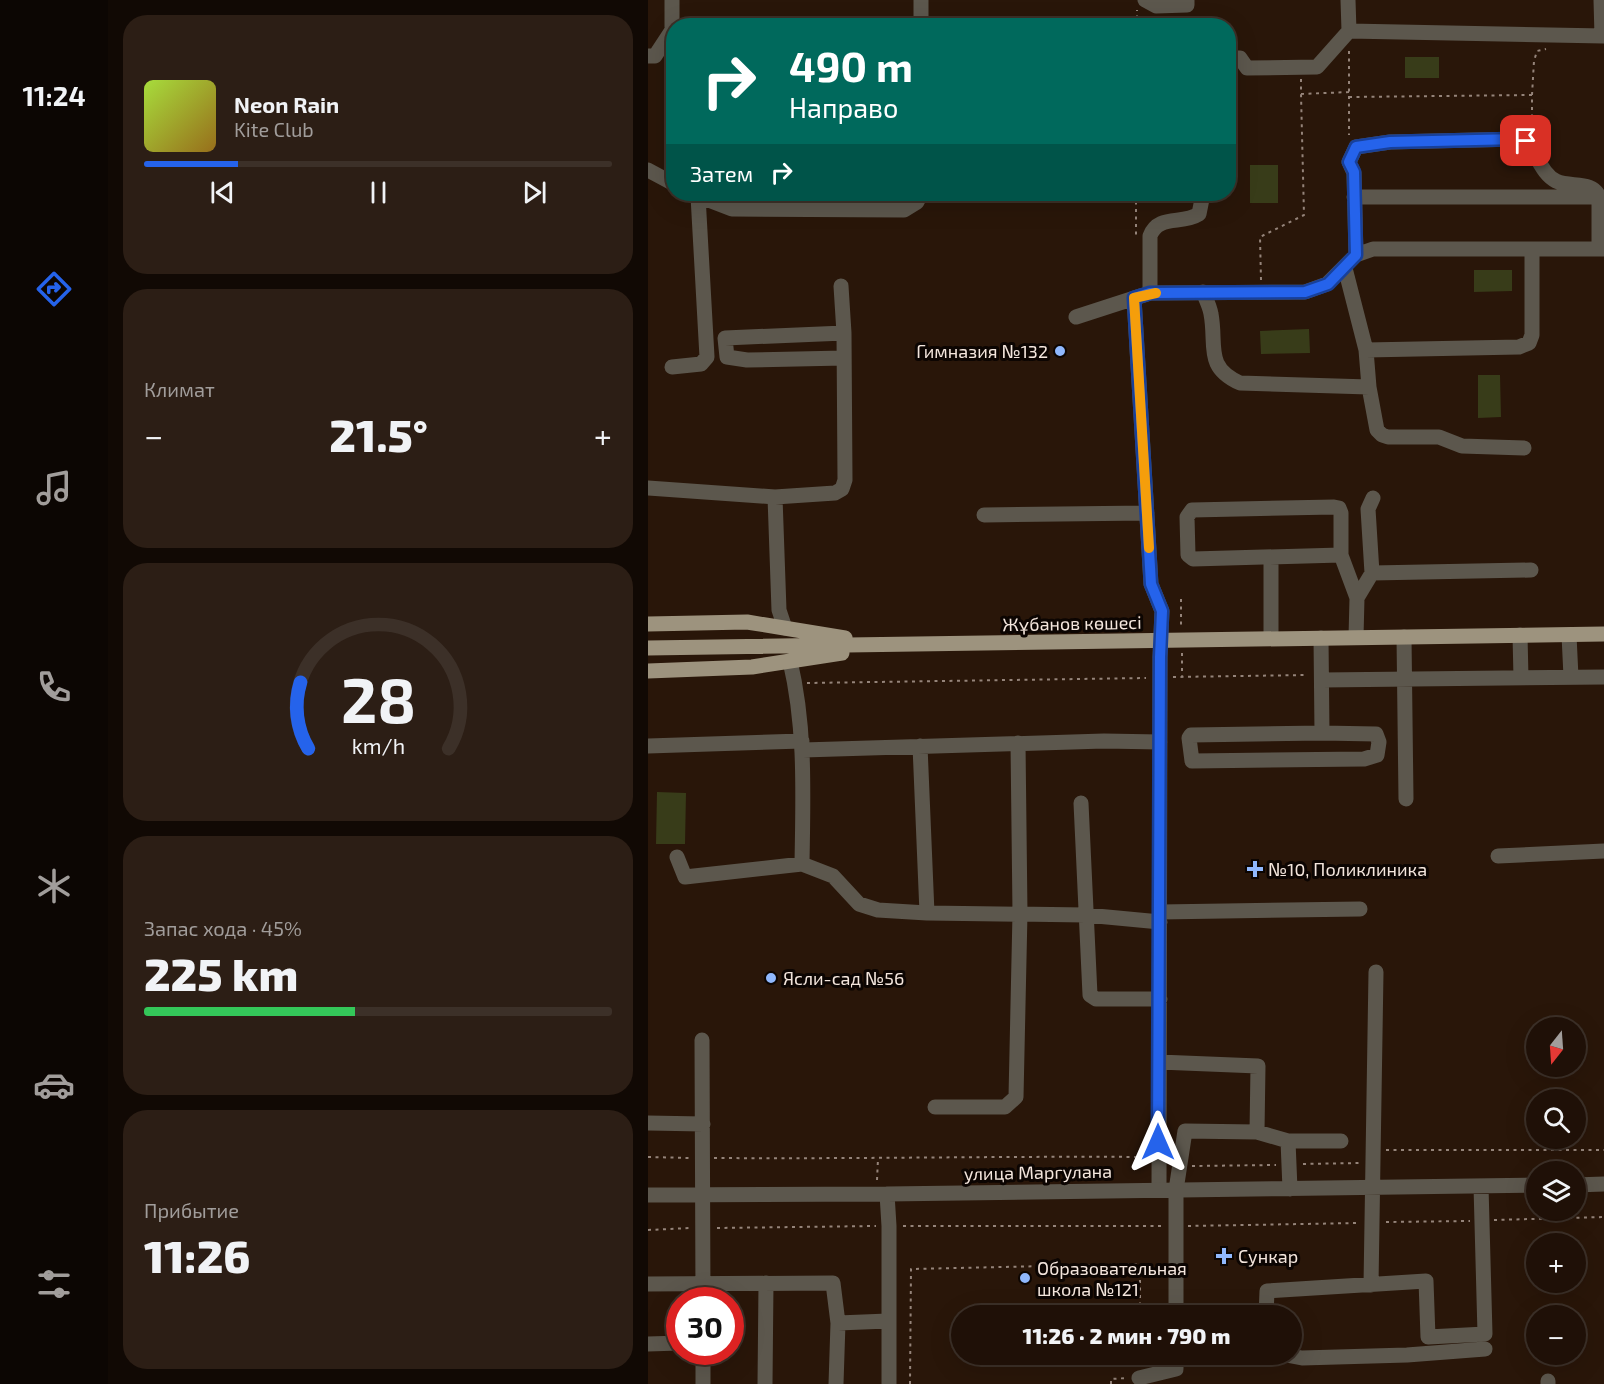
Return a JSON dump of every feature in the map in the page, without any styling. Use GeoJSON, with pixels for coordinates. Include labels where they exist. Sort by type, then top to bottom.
{"type":"FeatureCollection","features":[{"type":"Feature","properties":{"kind":"main road"},"geometry":{"type":"LineString","coordinates":[[648,624],[747,622],[890,645]]}},
{"type":"Feature","properties":{"kind":"main road","name":"Жұбанов көшесі"},"geometry":{"type":"LineString","coordinates":[[648,648],[726,645],[890,645],[1604,634]]}},
{"type":"Feature","properties":{"kind":"main road"},"geometry":{"type":"LineString","coordinates":[[648,671],[752,667],[890,645]]}},
{"type":"Feature","properties":{"kind":"street"},"geometry":{"type":"LineString","coordinates":[[672,0],[673,18]]}},
{"type":"Feature","properties":{"kind":"street"},"geometry":{"type":"LineString","coordinates":[[921,0],[921,18]]}},
{"type":"Feature","properties":{"kind":"street"},"geometry":{"type":"LineString","coordinates":[[1141,4],[1187,5],[1187,0]]}},
{"type":"Feature","properties":{"kind":"street"},"geometry":{"type":"LineString","coordinates":[[1236,58],[1240,58],[1247,68],[1317,67],[1349,31],[1348,0]]}},
{"type":"Feature","properties":{"kind":"street"},"geometry":{"type":"LineString","coordinates":[[1349,31],[1603,36],[1601,0]]}},
{"type":"Feature","properties":{"kind":"street"},"geometry":{"type":"LineString","coordinates":[[648,56],[655,56],[666,38]]}},
{"type":"Feature","properties":{"kind":"street"},"geometry":{"type":"LineString","coordinates":[[1076,317],[1150,293],[1305,292],[1328,284],[1356,255],[1373,249],[1602,249],[1599,197],[1597,191],[1591,187],[1565,184],[1547,175],[1526,141],[1518,139],[1390,142],[1356,147],[1349,162],[1354,172],[1356,255]]}},
{"type":"Feature","properties":{"kind":"street"},"geometry":{"type":"LineString","coordinates":[[648,170],[666,180]]}},
{"type":"Feature","properties":{"kind":"street"},"geometry":{"type":"LineString","coordinates":[[1354,196],[1599,197]]}},
{"type":"Feature","properties":{"kind":"street"},"geometry":{"type":"LineString","coordinates":[[672,367],[701,364],[707,357],[696,201]]}},
{"type":"Feature","properties":{"kind":"street"},"geometry":{"type":"LineString","coordinates":[[714,201],[732,208],[904,210],[918,201]]}},
{"type":"Feature","properties":{"kind":"street"},"geometry":{"type":"LineString","coordinates":[[1150,293],[1150,236],[1153,228],[1160,222],[1191,219],[1199,214],[1202,201]]}},
{"type":"Feature","properties":{"kind":"street"},"geometry":{"type":"LineString","coordinates":[[1366,350],[1519,347],[1529,343],[1532,335],[1532,249]]}},
{"type":"Feature","properties":{"kind":"street"},"geometry":{"type":"LineString","coordinates":[[1345,268],[1366,350],[1369,387],[1377,430],[1388,437],[1439,437],[1462,446],[1524,448]]}},
{"type":"Feature","properties":{"kind":"street"},"geometry":{"type":"LineString","coordinates":[[648,488],[775,497],[835,493],[842,489],[845,480],[844,333],[841,286]]}},
{"type":"Feature","properties":{"kind":"street"},"geometry":{"type":"LineString","coordinates":[[1203,292],[1211,313],[1217,365],[1226,377],[1240,383],[1369,387]]}},
{"type":"Feature","properties":{"kind":"street"},"geometry":{"type":"LineString","coordinates":[[1134,298],[1151,584],[1162,611],[1159,1190]]}},
{"type":"Feature","properties":{"kind":"street"},"geometry":{"type":"LineString","coordinates":[[844,333],[725,338],[727,357],[747,360],[844,358]]}},
{"type":"Feature","properties":{"kind":"street"},"geometry":{"type":"LineString","coordinates":[[775,497],[780,610],[785,628]]}},
{"type":"Feature","properties":{"kind":"street"},"geometry":{"type":"LineString","coordinates":[[1357,598],[1372,573],[1368,509],[1373,498]]}},
{"type":"Feature","properties":{"kind":"street"},"geometry":{"type":"LineString","coordinates":[[1341,555],[1189,558],[1187,518],[1192,510],[1339,508],[1341,555],[1357,598],[1356,637]]}},
{"type":"Feature","properties":{"kind":"street"},"geometry":{"type":"LineString","coordinates":[[984,515],[1147,513]]}},
{"type":"Feature","properties":{"kind":"street"},"geometry":{"type":"LineString","coordinates":[[1271,557],[1271,638]]}},
{"type":"Feature","properties":{"kind":"street"},"geometry":{"type":"LineString","coordinates":[[1372,573],[1531,570]]}},
{"type":"Feature","properties":{"kind":"street"},"geometry":{"type":"LineString","coordinates":[[1569,634],[1571,677]]}},
{"type":"Feature","properties":{"kind":"street"},"geometry":{"type":"LineString","coordinates":[[1520,635],[1521,678]]}},
{"type":"Feature","properties":{"kind":"street"},"geometry":{"type":"LineString","coordinates":[[1404,637],[1406,799]]}},
{"type":"Feature","properties":{"kind":"street"},"geometry":{"type":"LineString","coordinates":[[1321,638],[1323,733]]}},
{"type":"Feature","properties":{"kind":"street"},"geometry":{"type":"LineString","coordinates":[[790,661],[803,745],[802,864]]}},
{"type":"Feature","properties":{"kind":"street"},"geometry":{"type":"LineString","coordinates":[[1322,680],[1604,677]]}},
{"type":"Feature","properties":{"kind":"street"},"geometry":{"type":"LineString","coordinates":[[1323,733],[1376,734],[1379,742],[1377,755],[1364,759],[1192,761],[1190,752],[1189,738],[1191,735],[1323,733]]}},
{"type":"Feature","properties":{"kind":"street"},"geometry":{"type":"LineString","coordinates":[[648,746],[920,746],[1160,742]]}},
{"type":"Feature","properties":{"kind":"street"},"geometry":{"type":"LineString","coordinates":[[935,1107],[1005,1107],[1016,1097],[1020,914],[1018,743]]}},
{"type":"Feature","properties":{"kind":"street"},"geometry":{"type":"LineString","coordinates":[[920,746],[927,913]]}},
{"type":"Feature","properties":{"kind":"street"},"geometry":{"type":"LineString","coordinates":[[1081,803],[1089,995],[1096,999],[1160,999]]}},
{"type":"Feature","properties":{"kind":"street"},"geometry":{"type":"LineString","coordinates":[[1498,856],[1604,851]]}},
{"type":"Feature","properties":{"kind":"street"},"geometry":{"type":"LineString","coordinates":[[677,857],[685,877],[802,864],[832,876],[859,904],[878,910],[1160,917],[1360,909]]}},
{"type":"Feature","properties":{"kind":"street"},"geometry":{"type":"LineString","coordinates":[[1371,1285],[1376,972]]}},
{"type":"Feature","properties":{"kind":"street"},"geometry":{"type":"LineString","coordinates":[[702,1040],[703,1287]]}},
{"type":"Feature","properties":{"kind":"street"},"geometry":{"type":"LineString","coordinates":[[1159,1062],[1258,1066],[1257,1132]]}},
{"type":"Feature","properties":{"kind":"street"},"geometry":{"type":"LineString","coordinates":[[648,1123],[703,1124]]}},
{"type":"Feature","properties":{"kind":"street"},"geometry":{"type":"LineString","coordinates":[[1176,1305],[1176,1190],[1185,1131],[1257,1132],[1288,1141],[1341,1141]]}},
{"type":"Feature","properties":{"kind":"street"},"geometry":{"type":"LineString","coordinates":[[1288,1141],[1290,1189]]}},
{"type":"Feature","properties":{"kind":"street"},"geometry":{"type":"LineString","coordinates":[[1586,1185],[1604,1184]]}},
{"type":"Feature","properties":{"kind":"street","name":"улица Маргулана"},"geometry":{"type":"LineString","coordinates":[[648,1195],[1526,1185]]}},
{"type":"Feature","properties":{"kind":"street"},"geometry":{"type":"LineString","coordinates":[[1266,1305],[1267,1291],[1426,1281],[1428,1336],[1485,1334],[1481,1186]]}},
{"type":"Feature","properties":{"kind":"street"},"geometry":{"type":"LineString","coordinates":[[887,1194],[889,1384]]}},
{"type":"Feature","properties":{"kind":"street"},"geometry":{"type":"LineString","coordinates":[[765,1384],[766,1282]]}},
{"type":"Feature","properties":{"kind":"street"},"geometry":{"type":"LineString","coordinates":[[648,1284],[833,1283],[838,1323],[836,1384]]}},
{"type":"Feature","properties":{"kind":"street"},"geometry":{"type":"LineString","coordinates":[[838,1323],[888,1321]]}},
{"type":"Feature","properties":{"kind":"street"},"geometry":{"type":"LineString","coordinates":[[648,1344],[666,1343]]}},
{"type":"Feature","properties":{"kind":"street"},"geometry":{"type":"LineString","coordinates":[[1302,1358],[1407,1355],[1485,1349]]}},
{"type":"Feature","properties":{"kind":"street"},"geometry":{"type":"LineString","coordinates":[[703,1365],[703,1384]]}},
{"type":"Feature","properties":{"kind":"street"},"geometry":{"type":"LineString","coordinates":[[1139,1378],[1176,1369],[1176,1365]]}},
{"type":"Feature","properties":{"kind":"path"},"geometry":{"type":"LineString","coordinates":[[1349,31],[1349,140]]}},
{"type":"Feature","properties":{"kind":"path"},"geometry":{"type":"LineString","coordinates":[[1526,141],[1532,132],[1534,61],[1537,51],[1546,49]]}},
{"type":"Feature","properties":{"kind":"path"},"geometry":{"type":"LineString","coordinates":[[1262,292],[1260,237],[1304,214],[1301,67]]}},
{"type":"Feature","properties":{"kind":"path"},"geometry":{"type":"LineString","coordinates":[[1301,94],[1349,92]]}},
{"type":"Feature","properties":{"kind":"path"},"geometry":{"type":"LineString","coordinates":[[1349,97],[1532,95]]}},
{"type":"Feature","properties":{"kind":"path"},"geometry":{"type":"LineString","coordinates":[[795,684],[1316,675],[1322,680]]}},
{"type":"Feature","properties":{"kind":"path"},"geometry":{"type":"LineString","coordinates":[[1180,1166],[1364,1162],[1373,1150],[1604,1150]]}},
{"type":"Feature","properties":{"kind":"path"},"geometry":{"type":"LineString","coordinates":[[648,1157],[870,1159],[1004,1156],[1146,1158],[1158,1162]]}},
{"type":"Feature","properties":{"kind":"path"},"geometry":{"type":"LineString","coordinates":[[648,1230],[889,1226],[1177,1226],[1604,1217]]}},
{"type":"Feature","properties":{"kind":"path"},"geometry":{"type":"LineString","coordinates":[[910,1384],[911,1269],[1140,1264],[1140,1305]]}},
{"type":"Feature","properties":{"kind":"path"},"geometry":{"type":"LineString","coordinates":[[1111,1384],[1111,1379],[1139,1378]]}},
{"type":"Feature","properties":{"kind":"green space"},"geometry":{"type":"Polygon","coordinates":[[[1405,57],[1439,57],[1439,78],[1405,78],[1405,57]]]}},
{"type":"Feature","properties":{"kind":"green space"},"geometry":{"type":"Polygon","coordinates":[[[1250,165],[1278,165],[1278,203],[1250,203],[1250,165]]]}},
{"type":"Feature","properties":{"kind":"green space"},"geometry":{"type":"Polygon","coordinates":[[[1474,270],[1512,270],[1512,291],[1474,292],[1474,270]]]}},
{"type":"Feature","properties":{"kind":"green space"},"geometry":{"type":"Polygon","coordinates":[[[1309,329],[1310,353],[1261,354],[1260,331],[1309,329]]]}},
{"type":"Feature","properties":{"kind":"green space"},"geometry":{"type":"Polygon","coordinates":[[[1478,375],[1500,375],[1501,417],[1478,418],[1478,375]]]}},
{"type":"Feature","properties":{"kind":"green space"},"geometry":{"type":"Polygon","coordinates":[[[657,792],[686,793],[685,844],[656,844],[657,792]]]}},
{"type":"Feature","properties":{"kind":"slow traffic"},"geometry":{"type":"LineString","coordinates":[[1149,548],[1134,298],[1156,293]]}},
{"type":"Feature","properties":{"kind":"place","name":"Гимназия №132"},"geometry":{"type":"Point","coordinates":[1060,351]}},
{"type":"Feature","properties":{"kind":"place","name":"№10, Поликлиника"},"geometry":{"type":"Point","coordinates":[1255,869]}},
{"type":"Feature","properties":{"kind":"place","name":"Ясли-сад №56"},"geometry":{"type":"Point","coordinates":[771,978]}},
{"type":"Feature","properties":{"kind":"place","name":"Сункар"},"geometry":{"type":"Point","coordinates":[1224,1256]}},
{"type":"Feature","properties":{"kind":"place","name":"Образовательная школа №121"},"geometry":{"type":"Point","coordinates":[1025,1278]}},
{"type":"Feature","properties":{"kind":"route"},"geometry":{"type":"LineString","coordinates":[[1158,1142],[1162,611],[1151,584],[1134,298],[1150,293],[1305,292],[1328,284],[1356,255],[1354,172],[1349,162],[1356,147],[1390,142],[1518,139],[1526,141]]}}]}
